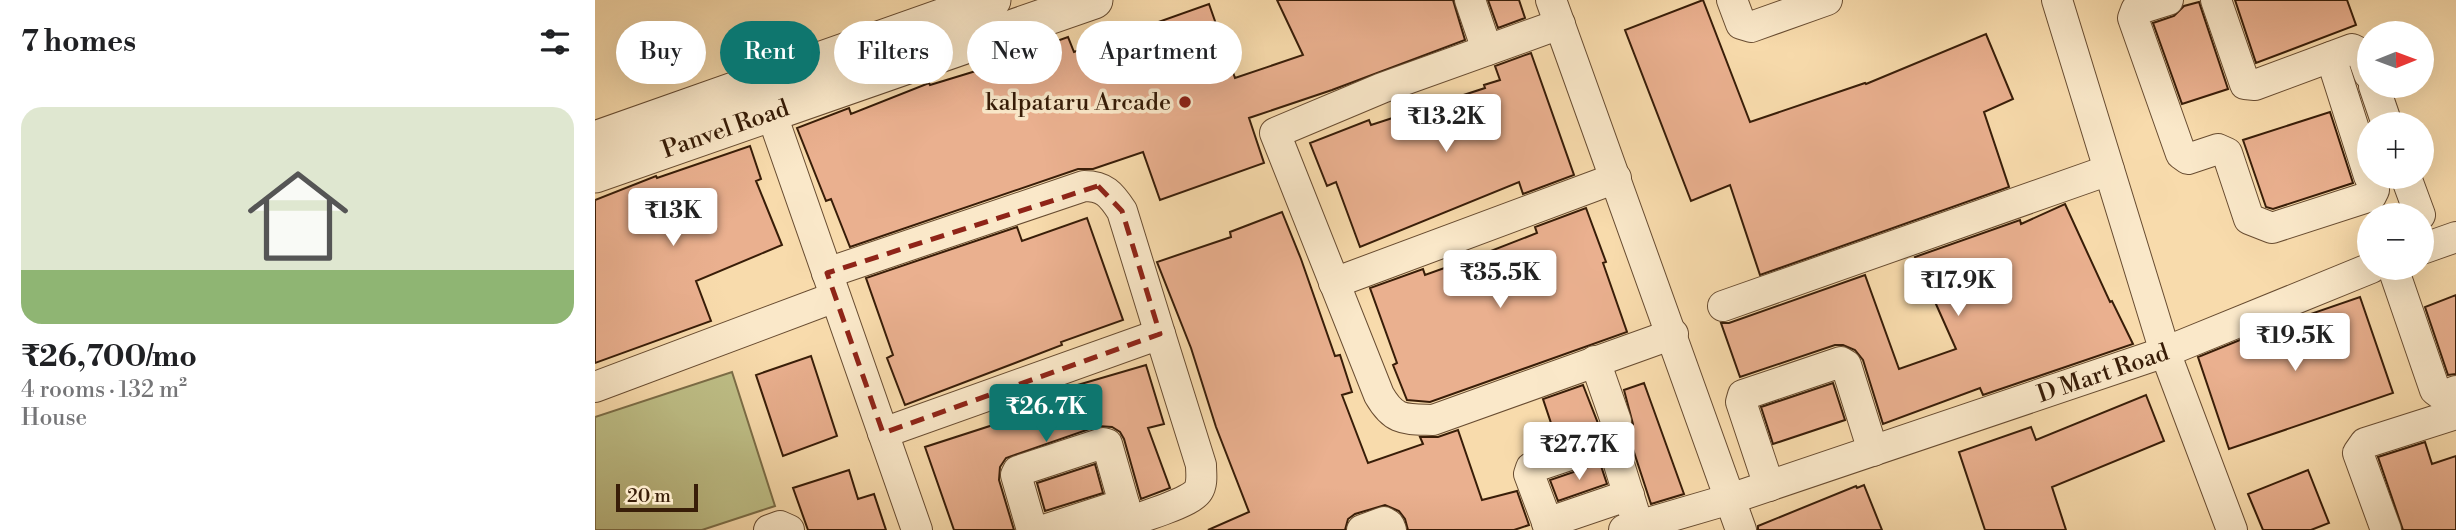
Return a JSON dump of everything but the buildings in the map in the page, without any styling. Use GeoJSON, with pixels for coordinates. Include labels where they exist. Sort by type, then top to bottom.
{"type":"FeatureCollection","features":[{"type":"Feature","properties":{"kind":"street","name":"Panvel Road"},"geometry":{"type":"LineString","coordinates":[[595,174],[992,0]]}},
{"type":"Feature","properties":{"kind":"street","name":"Panvel Road"},"geometry":{"type":"LineString","coordinates":[[595,139],[766,97],[1094,0]]}},
{"type":"Feature","properties":{"kind":"street"},"geometry":{"type":"LineString","coordinates":[[1470,0],[1487,50]]}},
{"type":"Feature","properties":{"kind":"street"},"geometry":{"type":"LineString","coordinates":[[1732,0],[1741,24],[1751,27],[1827,0]]}},
{"type":"Feature","properties":{"kind":"street","name":"D Mart Road"},"geometry":{"type":"LineString","coordinates":[[1630,528],[1730,499],[2165,352],[2057,0]]}},
{"type":"Feature","properties":{"kind":"street"},"geometry":{"type":"LineString","coordinates":[[2168,0],[2136,10],[2133,18],[2181,154],[2187,159],[2218,149],[2227,153],[2249,219],[2271,228],[2371,197],[2374,190],[2376,192],[2331,57]]}},
{"type":"Feature","properties":{"kind":"street"},"geometry":{"type":"LineString","coordinates":[[2216,0],[2245,84],[2255,85],[2353,49],[2357,51]]}},
{"type":"Feature","properties":{"kind":"street"},"geometry":{"type":"LineString","coordinates":[[1673,334],[1433,420],[1404,419],[1387,410],[1378,395],[1275,133],[1382,88],[1487,50],[1556,12],[1673,334],[1741,530]]}},
{"type":"Feature","properties":{"kind":"street"},"geometry":{"type":"LineString","coordinates":[[766,97],[917,530]]}},
{"type":"Feature","properties":{"kind":"street"},"geometry":{"type":"LineString","coordinates":[[1723,306],[2109,170]]}},
{"type":"Feature","properties":{"kind":"street"},"geometry":{"type":"LineString","coordinates":[[1334,283],[1616,178]]}},
{"type":"Feature","properties":{"kind":"street"},"geometry":{"type":"LineString","coordinates":[[595,387],[831,285],[1084,186],[1098,186],[1112,195],[1122,211],[1201,465],[1202,480],[1197,494],[1184,502],[1118,518],[1045,530]]}},
{"type":"Feature","properties":{"kind":"street"},"geometry":{"type":"LineString","coordinates":[[2232,530],[2165,352],[2357,274]]}},
{"type":"Feature","properties":{"kind":"street"},"geometry":{"type":"LineString","coordinates":[[2397,280],[2435,390],[2443,396],[2456,391]]}},
{"type":"Feature","properties":{"kind":"street"},"geometry":{"type":"LineString","coordinates":[[883,433],[1160,334]]}},
{"type":"Feature","properties":{"kind":"street"},"geometry":{"type":"LineString","coordinates":[[1595,361],[1616,421]]}},
{"type":"Feature","properties":{"kind":"street"},"geometry":{"type":"LineString","coordinates":[[1769,486],[1741,402],[1743,395],[1841,362],[1846,365],[1873,451]]}},
{"type":"Feature","properties":{"kind":"street"},"geometry":{"type":"LineString","coordinates":[[2386,530],[2358,453],[2365,443],[2456,414]]}},
{"type":"Feature","properties":{"kind":"street"},"geometry":{"type":"LineString","coordinates":[[1623,497],[1548,526],[1528,474],[1531,468],[1608,442],[1613,444],[1630,528]]}},
{"type":"Feature","properties":{"kind":"street"},"geometry":{"type":"LineString","coordinates":[[1032,530],[1016,475],[1018,471],[1103,443],[1107,444],[1118,518]]}},
{"type":"Feature","properties":{"kind":"street"},"geometry":{"type":"LineString","coordinates":[[1362,530],[1384,522],[1391,530]]}},
{"type":"Feature","properties":{"kind":"street"},"geometry":{"type":"LineString","coordinates":[[769,530],[780,526],[789,530]]}},
{"type":"Feature","properties":{"kind":"highlighted area"},"geometry":{"type":"Polygon","coordinates":[[[1098,186],[1122,211],[1160,334],[883,433],[827,273],[1098,186]]]}},
{"type":"Feature","properties":{"kind":"green space"},"geometry":{"type":"Polygon","coordinates":[[[732,372],[775,506],[702,530],[595,530],[595,417],[732,372]]]}},
{"type":"Feature","properties":{"kind":"place","name":"kalpataru Arcade"},"geometry":{"type":"Point","coordinates":[1185,102]}}]}
